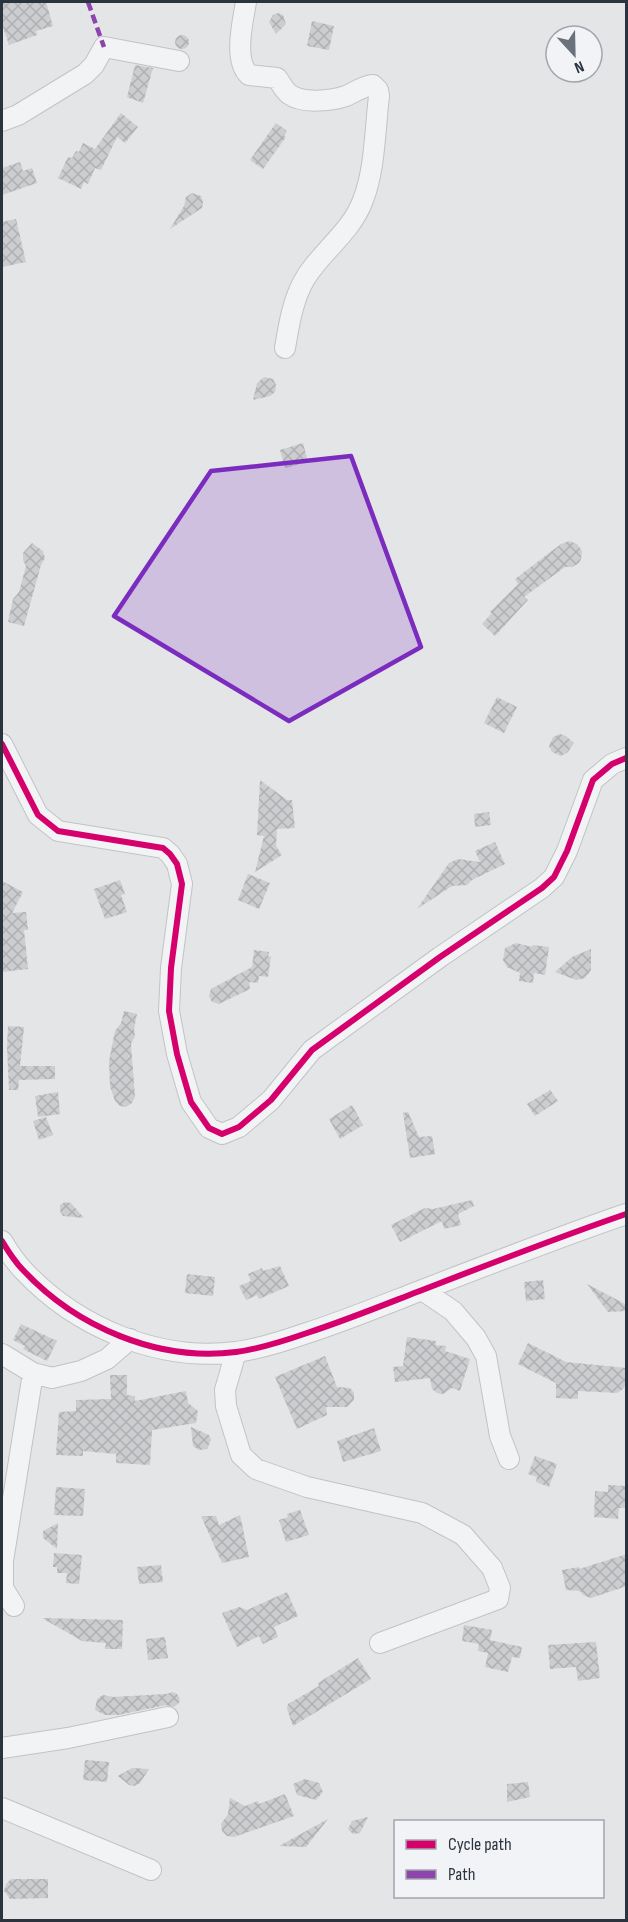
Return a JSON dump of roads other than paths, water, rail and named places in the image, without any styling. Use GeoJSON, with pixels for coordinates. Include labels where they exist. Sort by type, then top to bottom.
{"type":"FeatureCollection","features":[{"type":"Feature","properties":{"kind":"street"},"geometry":{"type":"LineString","coordinates":[[246,2],[240,43],[241,65],[249,75],[277,78],[288,93],[302,99],[346,96],[367,85],[373,85],[378,90],[379,96],[372,162],[363,200],[351,224],[305,278],[291,312],[285,348]]}},
{"type":"Feature","properties":{"kind":"street"},"geometry":{"type":"LineString","coordinates":[[2,121],[85,74],[94,65],[104,47],[179,61]]}},
{"type":"Feature","properties":{"kind":"street"},"geometry":{"type":"LineString","coordinates":[[2,744],[38,815],[58,831],[163,848],[177,864],[182,884],[171,968],[169,1011],[177,1054],[191,1102],[210,1128],[222,1134],[239,1127],[271,1100],[312,1050],[440,957],[542,888],[554,877],[567,850],[593,780],[612,764],[627,758]]}},
{"type":"Feature","properties":{"kind":"street"},"geometry":{"type":"LineString","coordinates":[[2,1241],[22,1270],[63,1306],[103,1329],[153,1347],[191,1353],[236,1352],[275,1344],[341,1322],[550,1240],[627,1214]]}},
{"type":"Feature","properties":{"kind":"street"},"geometry":{"type":"LineString","coordinates":[[422,1290],[453,1311],[476,1338],[486,1356],[500,1436],[509,1459]]}},
{"type":"Feature","properties":{"kind":"street"},"geometry":{"type":"LineString","coordinates":[[2,1354],[33,1373],[52,1378],[81,1371],[107,1359],[130,1339]]}},
{"type":"Feature","properties":{"kind":"street"},"geometry":{"type":"LineString","coordinates":[[236,1352],[225,1390],[226,1406],[241,1455],[256,1469],[307,1487],[422,1513],[463,1535],[492,1568],[500,1588],[498,1599],[380,1643]]}},
{"type":"Feature","properties":{"kind":"street"},"geometry":{"type":"LineString","coordinates":[[14,1606],[3,1588],[3,1561],[33,1373]]}},
{"type":"Feature","properties":{"kind":"street"},"geometry":{"type":"LineString","coordinates":[[2,1748],[68,1738],[168,1717]]}},
{"type":"Feature","properties":{"kind":"street"},"geometry":{"type":"LineString","coordinates":[[2,1808],[152,1870]]}}]}
